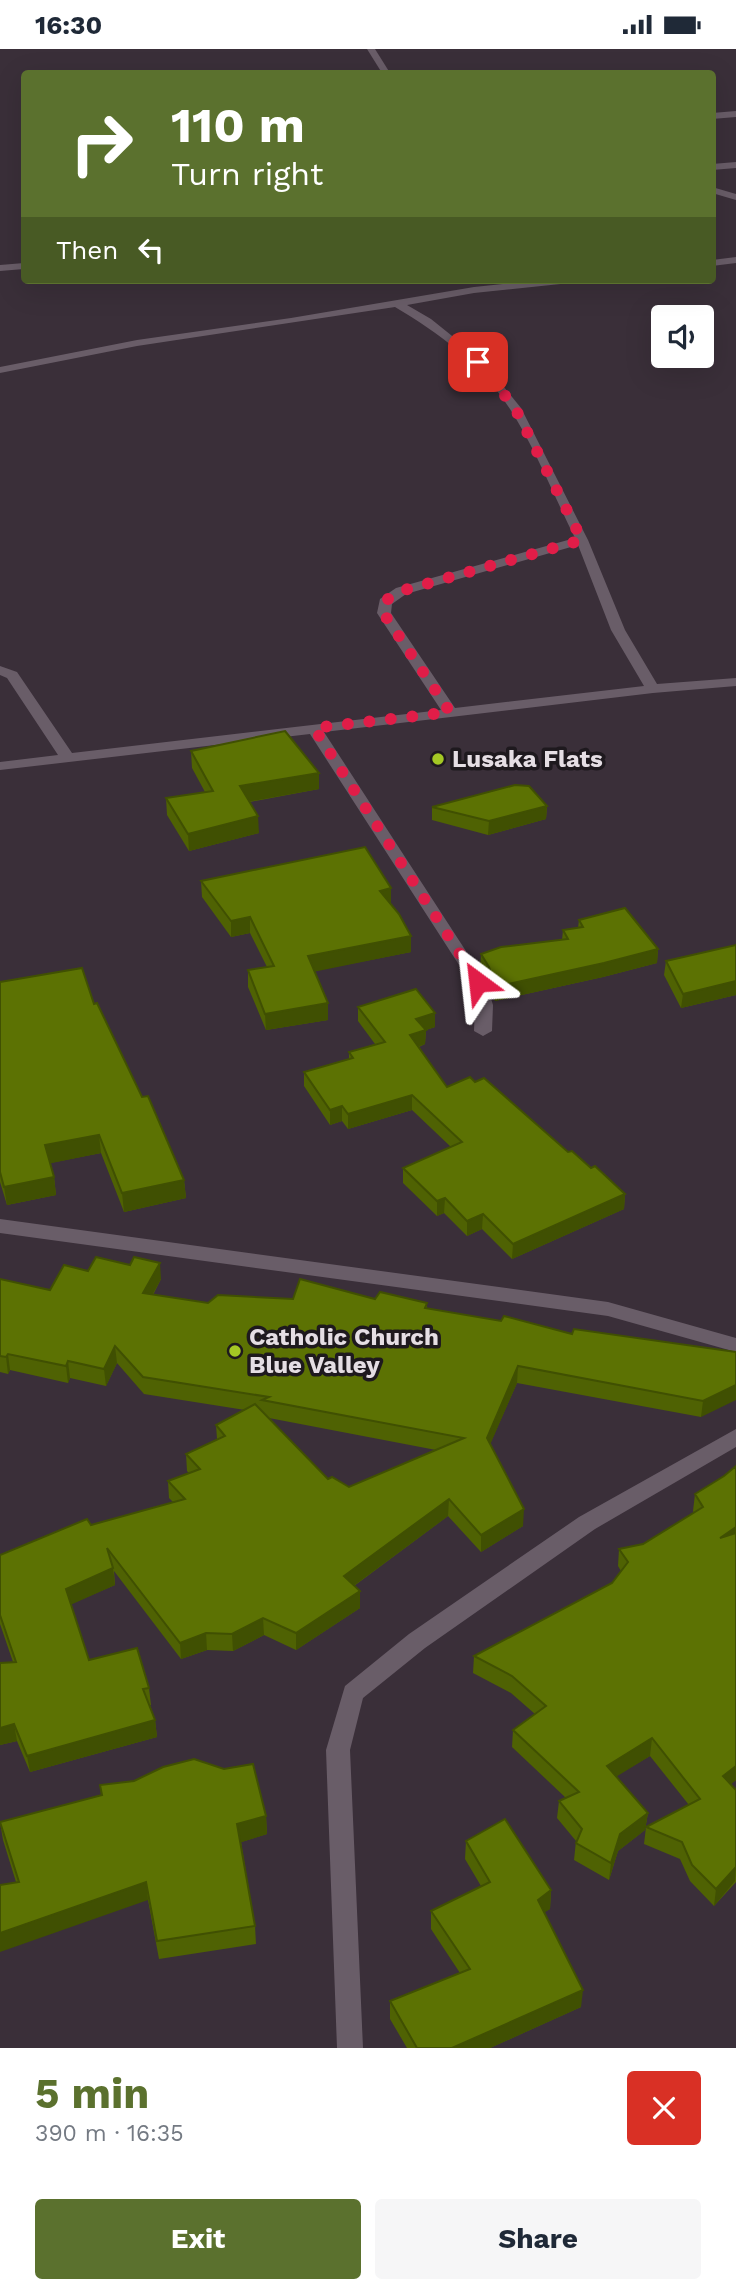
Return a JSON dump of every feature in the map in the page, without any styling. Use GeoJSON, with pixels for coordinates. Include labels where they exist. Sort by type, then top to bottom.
{"type":"FeatureCollection","features":[{"type":"Feature","properties":{"kind":"street"},"geometry":{"type":"LineString","coordinates":[[371,49],[384,70]]}},
{"type":"Feature","properties":{"kind":"street"},"geometry":{"type":"LineString","coordinates":[[716,115],[736,114]]}},
{"type":"Feature","properties":{"kind":"street"},"geometry":{"type":"LineString","coordinates":[[716,167],[736,165]]}},
{"type":"Feature","properties":{"kind":"street"},"geometry":{"type":"LineString","coordinates":[[716,191],[736,197]]}},
{"type":"Feature","properties":{"kind":"street"},"geometry":{"type":"LineString","coordinates":[[716,262],[736,260]]}},
{"type":"Feature","properties":{"kind":"street"},"geometry":{"type":"LineString","coordinates":[[0,268],[21,265]]}},
{"type":"Feature","properties":{"kind":"street"},"geometry":{"type":"LineString","coordinates":[[0,370],[137,343],[474,290],[532,284]]}},
{"type":"Feature","properties":{"kind":"street"},"geometry":{"type":"LineString","coordinates":[[397,303],[427,321],[478,362],[515,408],[582,540],[618,630],[653,689]]}},
{"type":"Feature","properties":{"kind":"street"},"geometry":{"type":"LineString","coordinates":[[450,712],[384,614],[385,601],[401,591],[582,540]]}},
{"type":"Feature","properties":{"kind":"street"},"geometry":{"type":"LineString","coordinates":[[0,670],[12,675],[68,757]]}},
{"type":"Feature","properties":{"kind":"street"},"geometry":{"type":"LineString","coordinates":[[0,766],[450,712],[736,682]]}},
{"type":"Feature","properties":{"kind":"street"},"geometry":{"type":"LineString","coordinates":[[314,728],[478,982],[484,1006],[484,1031]]}},
{"type":"Feature","properties":{"kind":"street"},"geometry":{"type":"LineString","coordinates":[[0,1226],[608,1310],[736,1345]]}},
{"type":"Feature","properties":{"kind":"street"},"geometry":{"type":"LineString","coordinates":[[350,2048],[338,1750],[353,1693],[416,1641],[587,1523],[736,1437]]}},
{"type":"Feature","properties":{"kind":"building"},"geometry":{"type":"Polygon","coordinates":[[[285,731],[319,773],[240,786],[258,816],[188,834],[166,798],[213,791],[191,751],[285,731]]]}},
{"type":"Feature","properties":{"kind":"building"},"geometry":{"type":"Polygon","coordinates":[[[515,785],[529,786],[547,806],[489,821],[432,807],[515,785]]]}},
{"type":"Feature","properties":{"kind":"building"},"geometry":{"type":"Polygon","coordinates":[[[365,847],[391,888],[380,891],[399,914],[411,936],[308,956],[328,1003],[265,1014],[248,970],[274,966],[250,917],[231,921],[201,881],[365,847]]]}},
{"type":"Feature","properties":{"kind":"building"},"geometry":{"type":"Polygon","coordinates":[[[625,908],[658,949],[495,987],[489,967],[481,954],[501,947],[568,939],[563,930],[583,927],[579,920],[625,908]]]}},
{"type":"Feature","properties":{"kind":"building"},"geometry":{"type":"Polygon","coordinates":[[[736,945],[736,981],[683,994],[666,961],[736,945]]]}},
{"type":"Feature","properties":{"kind":"building"},"geometry":{"type":"Polygon","coordinates":[[[82,968],[94,1004],[97,1003],[142,1097],[148,1096],[184,1180],[122,1193],[99,1135],[45,1145],[54,1177],[4,1187],[0,1172],[0,982],[82,968]]]}},
{"type":"Feature","properties":{"kind":"building"},"geometry":{"type":"Polygon","coordinates":[[[416,989],[435,1013],[416,1019],[426,1030],[410,1035],[447,1087],[470,1077],[475,1082],[484,1078],[568,1152],[572,1151],[591,1168],[595,1166],[625,1194],[513,1244],[483,1214],[467,1221],[445,1198],[437,1201],[403,1168],[462,1142],[412,1095],[348,1114],[342,1106],[330,1110],[304,1072],[353,1058],[349,1052],[385,1042],[358,1007],[416,989]]]}},
{"type":"Feature","properties":{"kind":"building"},"geometry":{"type":"Polygon","coordinates":[[[96,1257],[130,1265],[134,1257],[160,1263],[143,1293],[208,1303],[218,1295],[293,1299],[300,1279],[375,1299],[380,1292],[427,1303],[425,1308],[501,1321],[504,1316],[572,1334],[574,1329],[736,1352],[736,1385],[703,1401],[518,1366],[487,1438],[524,1509],[481,1535],[449,1499],[344,1576],[360,1591],[296,1633],[263,1618],[232,1634],[206,1633],[180,1643],[107,1548],[113,1568],[66,1589],[89,1660],[137,1648],[149,1688],[143,1689],[155,1720],[27,1756],[14,1724],[0,1728],[0,1663],[16,1662],[0,1615],[0,1555],[87,1519],[91,1525],[185,1499],[168,1481],[200,1469],[186,1454],[225,1436],[216,1425],[255,1404],[328,1479],[332,1477],[349,1487],[464,1438],[262,1400],[269,1397],[143,1377],[115,1346],[104,1369],[68,1361],[66,1366],[8,1354],[6,1357],[0,1356],[0,1279],[50,1290],[64,1265],[88,1271],[96,1257]]]}},
{"type":"Feature","properties":{"kind":"building"},"geometry":{"type":"Polygon","coordinates":[[[736,1466],[736,1527],[720,1538],[736,1533],[736,1766],[723,1776],[736,1790],[736,1867],[716,1889],[692,1865],[682,1842],[646,1827],[700,1799],[652,1738],[607,1766],[648,1813],[620,1834],[611,1863],[576,1843],[582,1829],[559,1801],[579,1792],[513,1730],[546,1706],[512,1676],[474,1656],[612,1583],[628,1562],[619,1549],[643,1544],[703,1507],[695,1494],[736,1466]]]}},
{"type":"Feature","properties":{"kind":"building"},"geometry":{"type":"Polygon","coordinates":[[[194,1759],[224,1769],[253,1764],[266,1816],[237,1824],[255,1926],[157,1941],[146,1882],[0,1933],[0,1885],[19,1882],[0,1822],[102,1795],[100,1785],[134,1781],[163,1767],[194,1759]]]}},
{"type":"Feature","properties":{"kind":"building"},"geometry":{"type":"Polygon","coordinates":[[[505,1819],[551,1890],[538,1900],[583,1990],[452,2048],[417,2048],[390,2001],[470,1969],[431,1911],[490,1882],[466,1841],[505,1819]]]}},
{"type":"Feature","properties":{"kind":"place","name":"Lusaka Flats"},"geometry":{"type":"Point","coordinates":[438,759]}},
{"type":"Feature","properties":{"kind":"place","name":"Catholic Church Blue Valley"},"geometry":{"type":"Point","coordinates":[235,1351]}},
{"type":"Feature","properties":{"kind":"route"},"geometry":{"type":"LineString","coordinates":[[478,362],[515,408],[582,540],[401,591],[385,601],[384,614],[450,712],[314,728],[478,982]]}}]}
